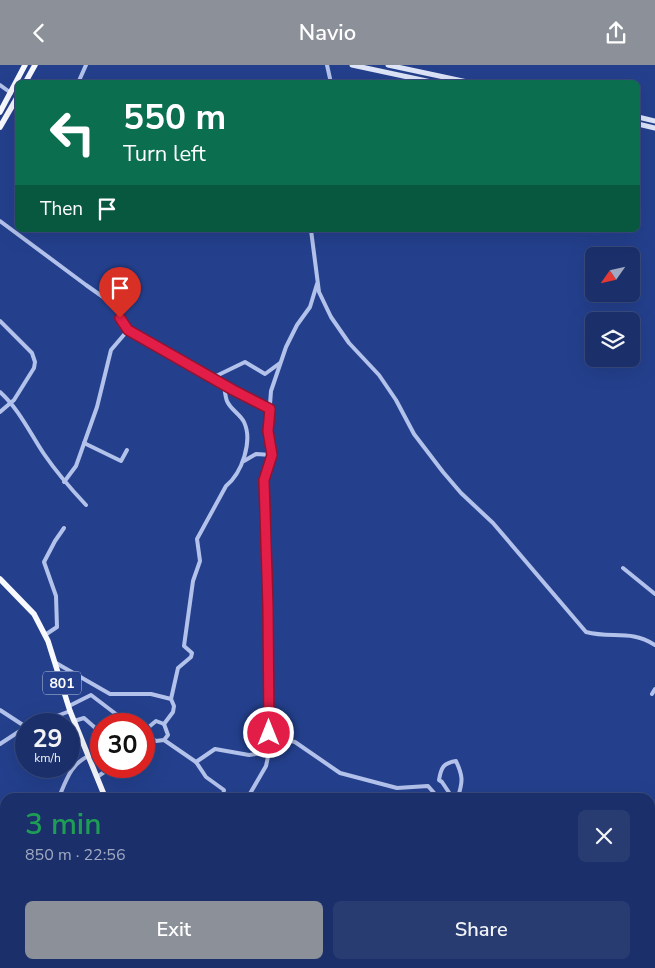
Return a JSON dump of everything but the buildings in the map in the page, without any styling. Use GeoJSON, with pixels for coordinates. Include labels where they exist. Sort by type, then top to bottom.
{"type":"FeatureCollection","features":[{"type":"Feature","properties":{"kind":"main road"},"geometry":{"type":"LineString","coordinates":[[17,80],[25,65]]}},
{"type":"Feature","properties":{"kind":"main road"},"geometry":{"type":"LineString","coordinates":[[26,80],[34,65]]}},
{"type":"Feature","properties":{"kind":"main road"},"geometry":{"type":"LineString","coordinates":[[352,65],[370,67],[424,80]]}},
{"type":"Feature","properties":{"kind":"main road"},"geometry":{"type":"LineString","coordinates":[[388,65],[458,80]]}},
{"type":"Feature","properties":{"kind":"main road"},"geometry":{"type":"LineString","coordinates":[[0,112],[15,84]]}},
{"type":"Feature","properties":{"kind":"main road"},"geometry":{"type":"LineString","coordinates":[[0,127],[15,101]]}},
{"type":"Feature","properties":{"kind":"main road"},"geometry":{"type":"LineString","coordinates":[[640,117],[655,121]]}},
{"type":"Feature","properties":{"kind":"main road"},"geometry":{"type":"LineString","coordinates":[[640,125],[655,128]]}},
{"type":"Feature","properties":{"kind":"main road","name":"801"},"geometry":{"type":"LineString","coordinates":[[0,579],[34,614],[56,663],[71,713]]}},
{"type":"Feature","properties":{"kind":"main road","name":"801"},"geometry":{"type":"LineString","coordinates":[[80,735],[89,757]]}},
{"type":"Feature","properties":{"kind":"main road","name":"801"},"geometry":{"type":"LineString","coordinates":[[97,778],[103,793]]}},
{"type":"Feature","properties":{"kind":"street"},"geometry":{"type":"LineString","coordinates":[[79,80],[86,65]]}},
{"type":"Feature","properties":{"kind":"street"},"geometry":{"type":"LineString","coordinates":[[327,65],[330,80]]}},
{"type":"Feature","properties":{"kind":"street"},"geometry":{"type":"LineString","coordinates":[[0,85],[10,93]]}},
{"type":"Feature","properties":{"kind":"street"},"geometry":{"type":"LineString","coordinates":[[0,221],[113,304],[128,330],[270,409]]}},
{"type":"Feature","properties":{"kind":"street"},"geometry":{"type":"LineString","coordinates":[[311,232],[319,291],[331,317],[349,343],[379,375],[396,400],[414,434],[449,479],[493,523],[586,632],[597,635],[629,635],[644,638],[655,645]]}},
{"type":"Feature","properties":{"kind":"street"},"geometry":{"type":"LineString","coordinates":[[250,793],[266,766],[269,751],[268,607],[264,480],[272,455],[268,431],[270,391],[297,325],[310,307],[318,282]]}},
{"type":"Feature","properties":{"kind":"street"},"geometry":{"type":"LineString","coordinates":[[0,321],[32,353],[36,360],[34,368],[12,402],[0,412]]}},
{"type":"Feature","properties":{"kind":"street"},"geometry":{"type":"LineString","coordinates":[[64,482],[76,466],[97,407],[111,350],[128,330]]}},
{"type":"Feature","properties":{"kind":"street"},"geometry":{"type":"LineString","coordinates":[[212,377],[245,363],[265,374],[280,363]]}},
{"type":"Feature","properties":{"kind":"street"},"geometry":{"type":"LineString","coordinates":[[164,724],[174,706],[171,699],[178,668],[191,657],[192,653],[184,646],[193,581],[200,561],[197,539],[226,486],[234,480],[244,461],[248,431],[243,420],[227,401],[224,385]]}},
{"type":"Feature","properties":{"kind":"street"},"geometry":{"type":"LineString","coordinates":[[0,392],[12,402],[44,454],[64,482],[86,505]]}},
{"type":"Feature","properties":{"kind":"street"},"geometry":{"type":"LineString","coordinates":[[84,443],[121,461],[127,450]]}},
{"type":"Feature","properties":{"kind":"street"},"geometry":{"type":"LineString","coordinates":[[244,461],[256,455],[272,455]]}},
{"type":"Feature","properties":{"kind":"street"},"geometry":{"type":"LineString","coordinates":[[45,635],[57,627],[58,607],[44,562],[64,528]]}},
{"type":"Feature","properties":{"kind":"street"},"geometry":{"type":"LineString","coordinates":[[623,568],[655,595]]}},
{"type":"Feature","properties":{"kind":"street"},"geometry":{"type":"LineString","coordinates":[[56,663],[110,694],[152,694],[171,699]]}},
{"type":"Feature","properties":{"kind":"street"},"geometry":{"type":"LineString","coordinates":[[652,693],[655,689]]}},
{"type":"Feature","properties":{"kind":"street"},"geometry":{"type":"LineString","coordinates":[[61,713],[91,695],[115,713]]}},
{"type":"Feature","properties":{"kind":"street"},"geometry":{"type":"LineString","coordinates":[[0,710],[15,720]]}},
{"type":"Feature","properties":{"kind":"street"},"geometry":{"type":"LineString","coordinates":[[155,722],[164,724],[168,735],[164,740]]}},
{"type":"Feature","properties":{"kind":"street"},"geometry":{"type":"LineString","coordinates":[[0,744],[15,734]]}},
{"type":"Feature","properties":{"kind":"street"},"geometry":{"type":"LineString","coordinates":[[196,762],[215,749],[249,755],[269,751],[283,739],[295,742],[340,773],[397,789],[428,786],[434,793]]}},
{"type":"Feature","properties":{"kind":"street"},"geometry":{"type":"LineString","coordinates":[[155,740],[164,740],[196,762],[206,777],[224,789],[224,793]]}},
{"type":"Feature","properties":{"kind":"street"},"geometry":{"type":"LineString","coordinates":[[61,793],[71,771],[83,759],[89,757]]}},
{"type":"Feature","properties":{"kind":"street"},"geometry":{"type":"LineString","coordinates":[[449,793],[439,780],[441,769],[447,763],[456,761],[462,773],[462,786],[459,793]]}},
{"type":"Feature","properties":{"kind":"route"},"geometry":{"type":"LineString","coordinates":[[120,318],[128,330],[270,409],[268,431],[272,455],[264,480],[269,733]]}}]}
